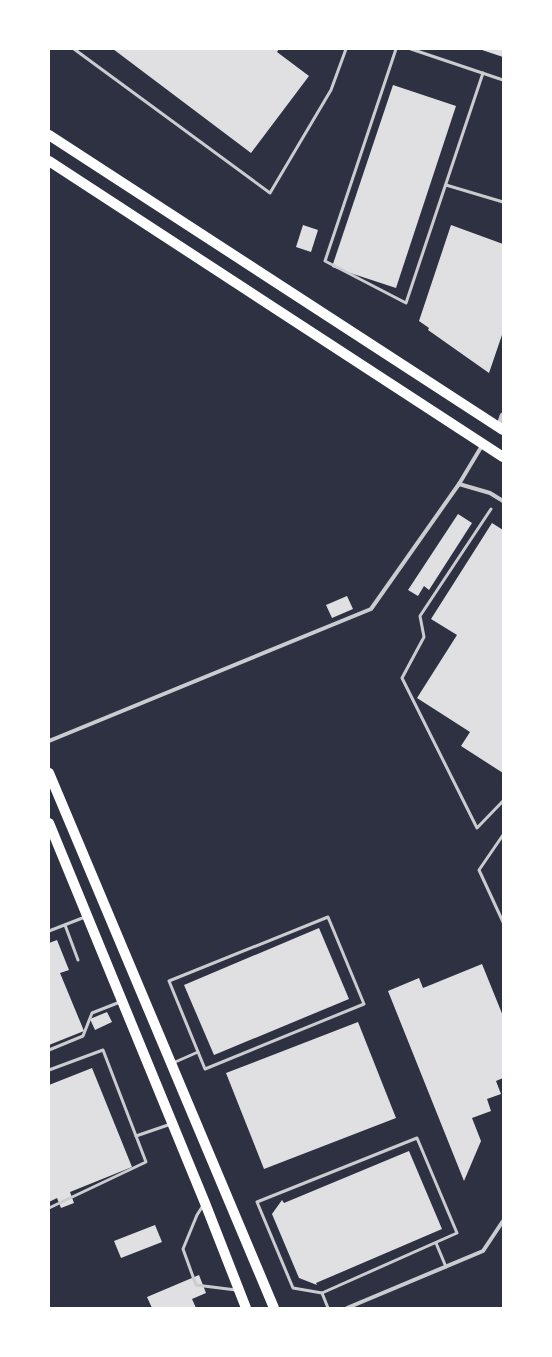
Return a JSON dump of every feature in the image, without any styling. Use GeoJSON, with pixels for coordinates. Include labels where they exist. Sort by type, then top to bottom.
{"type":"FeatureCollection","features":[{"type":"Feature","properties":{"kind":"main road"},"geometry":{"type":"LineString","coordinates":[[49,135],[501,429]]}},
{"type":"Feature","properties":{"kind":"main road"},"geometry":{"type":"LineString","coordinates":[[49,161],[503,457]]}},
{"type":"Feature","properties":{"kind":"main road"},"geometry":{"type":"LineString","coordinates":[[49,773],[274,1308]]}},
{"type":"Feature","properties":{"kind":"main road"},"geometry":{"type":"LineString","coordinates":[[49,823],[205,1203],[246,1308]]}},
{"type":"Feature","properties":{"kind":"street"},"geometry":{"type":"LineString","coordinates":[[501,429],[503,416]]}},
{"type":"Feature","properties":{"kind":"street"},"geometry":{"type":"LineString","coordinates":[[49,741],[371,609],[459,484],[483,444]]}},
{"type":"Feature","properties":{"kind":"street"},"geometry":{"type":"LineString","coordinates":[[459,484],[490,493],[503,501]]}},
{"type":"Feature","properties":{"kind":"street"},"geometry":{"type":"LineString","coordinates":[[347,1308],[483,1251],[503,1221]]}},
{"type":"Feature","properties":{"kind":"lane"},"geometry":{"type":"LineString","coordinates":[[74,49],[270,193],[331,90],[346,49]]}},
{"type":"Feature","properties":{"kind":"lane"},"geometry":{"type":"LineString","coordinates":[[396,49],[325,261],[406,303],[483,73]]}},
{"type":"Feature","properties":{"kind":"lane"},"geometry":{"type":"LineString","coordinates":[[410,49],[503,80]]}},
{"type":"Feature","properties":{"kind":"lane"},"geometry":{"type":"LineString","coordinates":[[446,185],[503,202]]}},
{"type":"Feature","properties":{"kind":"lane"},"geometry":{"type":"LineString","coordinates":[[491,509],[420,616],[424,637],[402,678],[477,828],[503,801]]}},
{"type":"Feature","properties":{"kind":"lane"},"geometry":{"type":"LineString","coordinates":[[503,835],[479,870],[503,922]]}},
{"type":"Feature","properties":{"kind":"lane"},"geometry":{"type":"LineString","coordinates":[[49,931],[87,916]]}},
{"type":"Feature","properties":{"kind":"lane"},"geometry":{"type":"LineString","coordinates":[[328,917],[364,1004],[205,1069],[198,1052],[169,981],[328,917]]}},
{"type":"Feature","properties":{"kind":"lane"},"geometry":{"type":"LineString","coordinates":[[65,925],[78,960]]}},
{"type":"Feature","properties":{"kind":"lane"},"geometry":{"type":"LineString","coordinates":[[49,1050],[83,1036],[92,1013],[121,1001]]}},
{"type":"Feature","properties":{"kind":"lane"},"geometry":{"type":"LineString","coordinates":[[49,1070],[103,1050],[146,1162],[49,1208]]}},
{"type":"Feature","properties":{"kind":"lane"},"geometry":{"type":"LineString","coordinates":[[171,1063],[198,1052]]}},
{"type":"Feature","properties":{"kind":"lane"},"geometry":{"type":"LineString","coordinates":[[136,1136],[172,1124]]}},
{"type":"Feature","properties":{"kind":"lane"},"geometry":{"type":"LineString","coordinates":[[416,1138],[457,1233],[436,1243],[322,1293],[294,1288],[257,1202],[416,1138]]}},
{"type":"Feature","properties":{"kind":"lane"},"geometry":{"type":"LineString","coordinates":[[205,1203],[197,1215],[183,1249],[196,1285],[240,1291]]}},
{"type":"Feature","properties":{"kind":"lane"},"geometry":{"type":"LineString","coordinates":[[436,1243],[446,1267]]}},
{"type":"Feature","properties":{"kind":"lane"},"geometry":{"type":"LineString","coordinates":[[322,1293],[328,1308]]}},
{"type":"Feature","properties":{"kind":"building"},"geometry":{"type":"Polygon","coordinates":[[[113,49],[279,49],[277,52],[309,76],[251,153],[113,49]]]}},
{"type":"Feature","properties":{"kind":"building"},"geometry":{"type":"Polygon","coordinates":[[[479,49],[503,49],[503,57],[479,49]]]}},
{"type":"Feature","properties":{"kind":"building"},"geometry":{"type":"Polygon","coordinates":[[[393,85],[456,106],[396,288],[332,267],[393,85]]]}},
{"type":"Feature","properties":{"kind":"building"},"geometry":{"type":"Polygon","coordinates":[[[303,225],[318,230],[311,252],[296,247],[303,225]]]}},
{"type":"Feature","properties":{"kind":"building"},"geometry":{"type":"Polygon","coordinates":[[[451,225],[503,244],[503,332],[489,373],[428,330],[429,328],[419,321],[451,225]]]}},
{"type":"Feature","properties":{"kind":"building"},"geometry":{"type":"Polygon","coordinates":[[[458,514],[472,523],[429,590],[424,586],[418,596],[408,590],[458,514]]]}},
{"type":"Feature","properties":{"kind":"building"},"geometry":{"type":"Polygon","coordinates":[[[492,523],[503,530],[503,773],[461,746],[470,732],[417,698],[457,635],[431,619],[492,523]]]}},
{"type":"Feature","properties":{"kind":"building"},"geometry":{"type":"Polygon","coordinates":[[[347,596],[353,609],[332,618],[326,605],[347,596]]]}},
{"type":"Feature","properties":{"kind":"building"},"geometry":{"type":"Polygon","coordinates":[[[319,928],[349,999],[214,1055],[184,985],[319,928]]]}},
{"type":"Feature","properties":{"kind":"building"},"geometry":{"type":"Polygon","coordinates":[[[57,940],[69,970],[60,973],[84,1031],[49,1045],[49,943],[57,940]]]}},
{"type":"Feature","properties":{"kind":"building"},"geometry":{"type":"Polygon","coordinates":[[[482,964],[503,1016],[503,1078],[496,1081],[501,1094],[487,1099],[491,1111],[472,1118],[481,1141],[464,1181],[388,991],[419,978],[423,988],[482,964]]]}},
{"type":"Feature","properties":{"kind":"building"},"geometry":{"type":"Polygon","coordinates":[[[107,1012],[112,1022],[95,1030],[90,1019],[107,1012]]]}},
{"type":"Feature","properties":{"kind":"building"},"geometry":{"type":"Polygon","coordinates":[[[358,1022],[396,1118],[264,1169],[226,1073],[358,1022]]]}},
{"type":"Feature","properties":{"kind":"building"},"geometry":{"type":"Polygon","coordinates":[[[92,1068],[132,1167],[70,1192],[74,1203],[61,1208],[57,1198],[49,1202],[49,1085],[92,1068]]]}},
{"type":"Feature","properties":{"kind":"building"},"geometry":{"type":"Polygon","coordinates":[[[409,1151],[442,1229],[316,1283],[317,1285],[299,1278],[272,1214],[282,1200],[284,1203],[409,1151]]]}},
{"type":"Feature","properties":{"kind":"building"},"geometry":{"type":"Polygon","coordinates":[[[155,1225],[162,1242],[121,1258],[114,1241],[155,1225]]]}},
{"type":"Feature","properties":{"kind":"building"},"geometry":{"type":"Polygon","coordinates":[[[199,1275],[206,1293],[192,1299],[196,1308],[152,1308],[147,1297],[199,1275]]]}}]}
